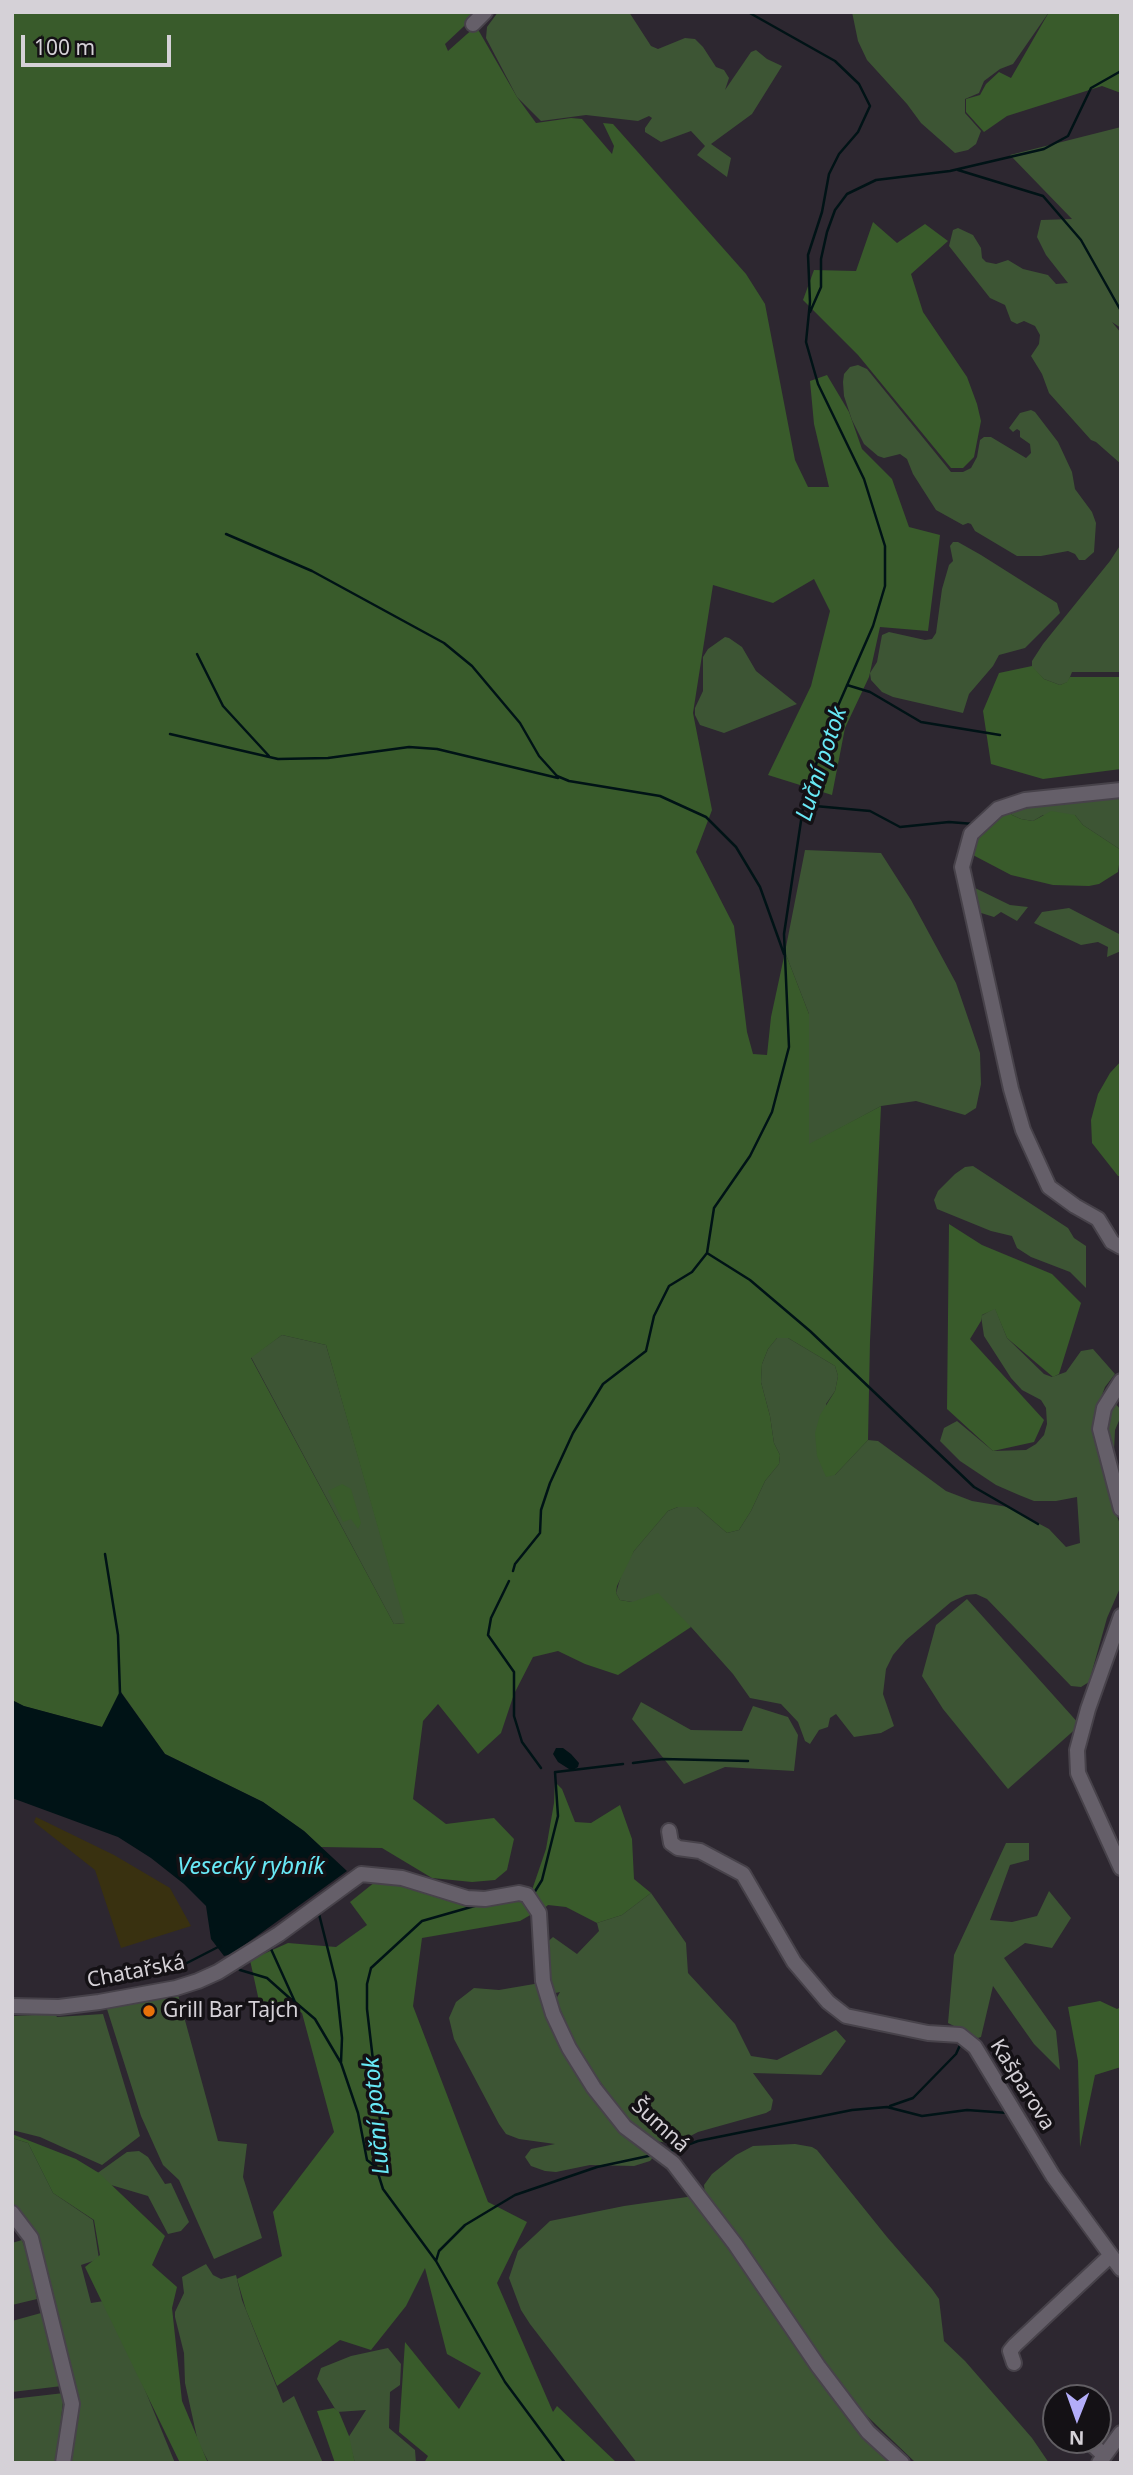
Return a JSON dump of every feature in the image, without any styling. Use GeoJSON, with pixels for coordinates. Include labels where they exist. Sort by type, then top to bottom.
{"type":"FeatureCollection","features":[{"type":"Feature","properties":{"kind":"street"},"geometry":{"type":"LineString","coordinates":[[474,24],[485,12]]}},
{"type":"Feature","properties":{"kind":"street"},"geometry":{"type":"LineString","coordinates":[[1121,790],[1025,800],[998,809],[971,834],[962,867],[1011,1089],[1023,1130],[1049,1187],[1098,1219],[1112,1242],[1121,1247]]}},
{"type":"Feature","properties":{"kind":"street"},"geometry":{"type":"LineString","coordinates":[[1119,1391],[1104,1409],[1100,1429],[1121,1509]]}},
{"type":"Feature","properties":{"kind":"street"},"geometry":{"type":"LineString","coordinates":[[1121,1616],[1118,1634],[1088,1709],[1077,1750],[1078,1773],[1121,1868]]}},
{"type":"Feature","properties":{"kind":"street","name":"Kašparova"},"geometry":{"type":"LineString","coordinates":[[669,1831],[671,1843],[678,1848],[700,1851],[743,1874],[794,1962],[828,2002],[846,2016],[928,2033],[960,2035],[975,2047],[1053,2176],[1121,2269]]}},
{"type":"Feature","properties":{"kind":"street","name":"Chatařská"},"geometry":{"type":"LineString","coordinates":[[12,2006],[59,2007],[176,1988],[198,1981],[279,1934],[361,1874]]}},
{"type":"Feature","properties":{"kind":"street","name":"Šumná"},"geometry":{"type":"LineString","coordinates":[[361,1874],[402,1878],[467,1898],[485,1899],[519,1893],[527,1895],[538,1913],[543,1982],[554,2014],[569,2048],[594,2088],[625,2127],[673,2162],[735,2244],[818,2366],[868,2432],[902,2463]]}},
{"type":"Feature","properties":{"kind":"street"},"geometry":{"type":"LineString","coordinates":[[12,2213],[32,2238],[72,2404],[63,2463]]}},
{"type":"Feature","properties":{"kind":"street"},"geometry":{"type":"LineString","coordinates":[[1014,2364],[1010,2351],[1110,2256]]}},
{"type":"Feature","properties":{"kind":"street"},"geometry":{"type":"LineString","coordinates":[[1102,2459],[1121,2434]]}},
{"type":"Feature","properties":{"kind":"green space"},"geometry":{"type":"Polygon","coordinates":[[[12,12],[479,12],[445,44],[448,51],[476,26],[517,97],[536,123],[582,119],[612,154],[614,146],[603,123],[613,124],[746,274],[765,304],[795,460],[808,487],[829,487],[814,424],[810,381],[827,375],[849,412],[862,449],[892,479],[909,527],[940,535],[928,631],[880,627],[869,677],[845,728],[832,795],[768,775],[811,686],[830,611],[814,579],[773,603],[713,585],[693,713],[712,810],[696,852],[734,926],[747,1032],[753,1054],[767,1055],[771,1017],[785,952],[809,1014],[809,1144],[881,1106],[868,1440],[835,1475],[826,1477],[817,1456],[815,1433],[820,1415],[835,1391],[838,1376],[835,1366],[788,1338],[777,1338],[768,1349],[762,1364],[761,1382],[774,1443],[780,1455],[779,1464],[765,1481],[739,1530],[727,1533],[697,1507],[678,1507],[668,1511],[634,1551],[617,1586],[616,1593],[620,1600],[632,1602],[658,1593],[691,1627],[618,1675],[558,1651],[533,1657],[514,1694],[501,1733],[478,1754],[438,1704],[423,1721],[413,1799],[446,1824],[494,1818],[514,1839],[507,1870],[495,1880],[472,1882],[432,1878],[382,1848],[321,1847],[304,1831],[263,1802],[165,1754],[121,1692],[102,1727],[23,1706],[12,1700],[12,12]],[[282,1335],[251,1358],[394,1624],[405,1623],[326,1345],[282,1335]]]}},
{"type":"Feature","properties":{"kind":"green space"},"geometry":{"type":"Polygon","coordinates":[[[498,12],[629,12],[651,46],[658,49],[685,38],[695,39],[716,67],[724,70],[729,78],[725,90],[751,52],[756,50],[782,66],[752,114],[711,144],[731,158],[727,177],[697,155],[705,146],[691,131],[661,142],[645,132],[652,118],[649,116],[638,121],[586,115],[541,121],[517,97],[486,38],[487,27],[498,12]]]}},
{"type":"Feature","properties":{"kind":"green space"},"geometry":{"type":"Polygon","coordinates":[[[852,12],[1049,12],[1013,64],[1000,69],[984,81],[979,93],[965,99],[965,113],[981,131],[976,144],[968,150],[955,153],[921,123],[867,60],[858,41],[852,12]]]}},
{"type":"Feature","properties":{"kind":"green space"},"geometry":{"type":"Polygon","coordinates":[[[1049,12],[1121,12],[1121,93],[1102,86],[1007,116],[984,132],[966,112],[966,99],[980,95],[986,84],[999,72],[1011,78],[1049,12]]]}},
{"type":"Feature","properties":{"kind":"green space"},"geometry":{"type":"Polygon","coordinates":[[[1121,127],[1121,328],[1112,322],[1121,333],[1121,464],[1091,440],[1049,393],[1031,356],[1039,344],[1040,335],[1035,326],[1024,321],[1017,324],[1011,321],[1005,305],[990,298],[949,246],[953,230],[958,228],[973,235],[986,262],[996,264],[1008,260],[1023,269],[1048,275],[1056,284],[1068,283],[1046,255],[1037,237],[1041,220],[1072,219],[1010,155],[1121,127]]]}},
{"type":"Feature","properties":{"kind":"green space"},"geometry":{"type":"Polygon","coordinates":[[[873,222],[897,243],[925,224],[948,241],[911,274],[923,312],[967,377],[977,404],[981,421],[974,457],[963,468],[951,468],[858,355],[803,300],[814,270],[856,271],[873,222]]]}},
{"type":"Feature","properties":{"kind":"green space"},"geometry":{"type":"Polygon","coordinates":[[[858,365],[867,369],[951,472],[963,472],[971,468],[977,457],[980,440],[984,437],[991,437],[1026,458],[1031,453],[1030,444],[1020,437],[1020,431],[1017,429],[1013,432],[1009,428],[1020,413],[1031,410],[1035,412],[1058,442],[1072,472],[1075,489],[1092,512],[1096,523],[1094,552],[1085,560],[1079,560],[1075,554],[1068,551],[1041,556],[1017,556],[975,531],[971,524],[963,525],[936,510],[913,474],[907,459],[900,454],[884,458],[878,456],[864,444],[844,396],[844,374],[850,367],[858,365]]]}},
{"type":"Feature","properties":{"kind":"green space"},"geometry":{"type":"Polygon","coordinates":[[[953,542],[958,542],[981,555],[1057,603],[1060,613],[1025,648],[999,655],[969,694],[963,713],[893,697],[882,692],[871,680],[870,673],[877,662],[882,635],[889,632],[925,640],[932,639],[936,633],[942,589],[949,565],[953,561],[950,546],[953,542]]]}},
{"type":"Feature","properties":{"kind":"green space"},"geometry":{"type":"Polygon","coordinates":[[[1121,544],[1121,672],[1072,672],[1068,682],[1060,685],[1044,679],[1032,667],[1032,661],[1121,544]]]}},
{"type":"Feature","properties":{"kind":"green space"},"geometry":{"type":"Polygon","coordinates":[[[725,637],[742,647],[756,671],[797,704],[724,733],[700,725],[695,708],[703,691],[703,657],[708,649],[725,637]]]}},
{"type":"Feature","properties":{"kind":"green space"},"geometry":{"type":"Polygon","coordinates":[[[1032,666],[1044,679],[1060,685],[1070,677],[1121,677],[1121,769],[1043,779],[991,764],[983,711],[999,673],[1032,666]]]}},
{"type":"Feature","properties":{"kind":"green space"},"geometry":{"type":"Polygon","coordinates":[[[1121,795],[1121,850],[1083,825],[1075,815],[1043,815],[1033,821],[1012,815],[1010,810],[1019,806],[1121,795]]]}},
{"type":"Feature","properties":{"kind":"green space"},"geometry":{"type":"Polygon","coordinates":[[[1010,810],[1012,815],[1033,821],[1051,811],[1075,815],[1083,825],[1121,850],[1118,872],[1099,884],[1089,886],[1053,885],[1011,875],[971,854],[974,839],[994,819],[1010,810]]]}},
{"type":"Feature","properties":{"kind":"green space"},"geometry":{"type":"Polygon","coordinates":[[[805,850],[881,853],[911,900],[956,983],[980,1053],[981,1084],[976,1108],[965,1115],[916,1101],[881,1106],[809,1145],[809,1014],[785,952],[805,850]]]}},
{"type":"Feature","properties":{"kind":"green space"},"geometry":{"type":"Polygon","coordinates":[[[973,887],[1010,905],[1028,907],[1017,921],[1001,912],[994,917],[978,912],[973,887]]]}},
{"type":"Feature","properties":{"kind":"green space"},"geometry":{"type":"Polygon","coordinates":[[[1069,908],[1121,935],[1121,951],[1107,957],[1108,947],[1098,942],[1081,945],[1034,923],[1042,912],[1069,908]]]}},
{"type":"Feature","properties":{"kind":"green space"},"geometry":{"type":"Polygon","coordinates":[[[1121,1061],[1121,1176],[1118,1176],[1092,1143],[1091,1120],[1098,1094],[1110,1073],[1121,1061]]]}},
{"type":"Feature","properties":{"kind":"green space"},"geometry":{"type":"Polygon","coordinates":[[[973,1166],[1068,1228],[1074,1238],[1086,1246],[1086,1288],[1070,1272],[1031,1257],[1017,1248],[1012,1236],[991,1231],[937,1209],[934,1200],[938,1191],[955,1174],[965,1167],[973,1166]]]}},
{"type":"Feature","properties":{"kind":"green space"},"geometry":{"type":"Polygon","coordinates":[[[949,1224],[982,1245],[1052,1274],[1081,1303],[1059,1374],[1053,1377],[1007,1338],[995,1309],[982,1315],[970,1339],[1044,1420],[1034,1442],[993,1451],[947,1409],[949,1224]]]}},
{"type":"Feature","properties":{"kind":"green space"},"geometry":{"type":"Polygon","coordinates":[[[995,1308],[1007,1338],[1044,1374],[1052,1377],[1066,1372],[1081,1351],[1093,1349],[1115,1374],[1105,1387],[1095,1414],[1094,1439],[1102,1406],[1114,1402],[1121,1410],[1121,1416],[1115,1430],[1114,1451],[1106,1472],[1110,1483],[1121,1478],[1121,1503],[1109,1494],[1121,1527],[1121,1580],[1089,1682],[1081,1687],[1071,1686],[987,1599],[976,1594],[966,1595],[951,1602],[906,1640],[893,1655],[886,1669],[883,1694],[894,1726],[881,1733],[854,1737],[836,1714],[830,1718],[828,1727],[819,1730],[810,1744],[805,1741],[798,1722],[781,1704],[750,1698],[733,1674],[691,1627],[632,1602],[620,1600],[616,1593],[623,1569],[634,1551],[668,1511],[678,1507],[697,1507],[727,1533],[739,1530],[751,1511],[765,1481],[779,1464],[780,1455],[774,1443],[761,1382],[762,1364],[768,1349],[777,1338],[788,1338],[835,1366],[838,1376],[835,1391],[826,1404],[835,1475],[868,1440],[878,1441],[946,1491],[972,1501],[1008,1507],[1049,1529],[1066,1547],[1080,1543],[1077,1497],[1034,1501],[1019,1495],[996,1485],[960,1461],[940,1441],[944,1428],[957,1421],[993,1451],[1026,1450],[1044,1435],[1047,1424],[1046,1408],[1041,1400],[1022,1390],[1011,1378],[984,1336],[981,1316],[995,1308]]]}},
{"type":"Feature","properties":{"kind":"green space"},"geometry":{"type":"Polygon","coordinates":[[[282,1335],[326,1345],[406,1623],[394,1624],[251,1357],[282,1335]]]}},
{"type":"Feature","properties":{"kind":"green space"},"geometry":{"type":"Polygon","coordinates":[[[342,1484],[351,1489],[361,1523],[358,1529],[351,1519],[343,1522],[328,1491],[342,1484]]]}},
{"type":"Feature","properties":{"kind":"green space"},"geometry":{"type":"Polygon","coordinates":[[[967,1599],[1080,1725],[1008,1789],[943,1709],[922,1676],[936,1625],[967,1599]]]}},
{"type":"Feature","properties":{"kind":"green space"},"geometry":{"type":"Polygon","coordinates":[[[641,1702],[691,1730],[742,1731],[753,1706],[788,1717],[798,1735],[794,1771],[725,1767],[684,1784],[632,1719],[641,1702]]]}},
{"type":"Feature","properties":{"kind":"green space"},"geometry":{"type":"Polygon","coordinates":[[[555,1782],[562,1789],[575,1822],[591,1823],[620,1805],[632,1839],[634,1879],[651,1893],[622,1915],[597,1923],[566,1907],[548,1905],[542,1910],[531,1893],[546,1849],[555,1782]]]}},
{"type":"Feature","properties":{"kind":"green space"},"geometry":{"type":"Polygon","coordinates":[[[1006,1843],[1029,1843],[1029,1860],[1010,1865],[990,1920],[1012,1922],[1037,1916],[1049,1891],[1071,1918],[1052,1948],[1025,1943],[1004,1958],[1056,2031],[1060,2070],[1034,2044],[993,1986],[981,2037],[948,2023],[954,1955],[1006,1843]]]}},
{"type":"Feature","properties":{"kind":"green space"},"geometry":{"type":"Polygon","coordinates":[[[375,1882],[400,1882],[467,1899],[527,1899],[532,1914],[520,1921],[422,1938],[413,2006],[488,2202],[527,2222],[497,2283],[553,2412],[557,2406],[617,2463],[424,2463],[428,2456],[399,2432],[405,2342],[459,2409],[481,2373],[447,2354],[425,2268],[406,2306],[371,2350],[340,2340],[277,2386],[246,2310],[237,2279],[282,2256],[273,2212],[334,2132],[302,2013],[285,2003],[259,2001],[250,1960],[288,1943],[336,1947],[367,1925],[350,1902],[375,1882]]]}},
{"type":"Feature","properties":{"kind":"green space"},"geometry":{"type":"Polygon","coordinates":[[[651,1893],[686,1943],[688,1973],[735,2024],[751,2056],[777,2060],[836,2030],[846,2041],[821,2075],[753,2073],[773,2100],[771,2110],[766,2113],[669,2143],[655,2141],[628,2120],[578,2051],[556,1999],[560,1992],[551,1994],[544,1945],[553,1937],[577,1954],[599,1931],[597,1923],[622,1915],[651,1893]]]}},
{"type":"Feature","properties":{"kind":"green space"},"geometry":{"type":"Polygon","coordinates":[[[540,1983],[559,2037],[656,2154],[650,2161],[634,2166],[590,2165],[556,2172],[545,2171],[531,2166],[525,2157],[531,2149],[555,2144],[519,2139],[506,2134],[499,2124],[454,2039],[449,2018],[456,2002],[474,1988],[499,1990],[540,1983]]]}},
{"type":"Feature","properties":{"kind":"green space"},"geometry":{"type":"Polygon","coordinates":[[[177,1991],[218,2141],[247,2144],[243,2177],[262,2238],[214,2259],[179,2180],[163,2165],[141,2116],[106,2005],[177,1991]]]}},
{"type":"Feature","properties":{"kind":"green space"},"geometry":{"type":"Polygon","coordinates":[[[1100,2001],[1117,2009],[1121,2007],[1121,2067],[1095,2075],[1080,2147],[1078,2061],[1068,2007],[1100,2001]]]}},
{"type":"Feature","properties":{"kind":"green space"},"geometry":{"type":"Polygon","coordinates":[[[55,2014],[57,2017],[103,2014],[140,2136],[102,2165],[40,2137],[12,2130],[12,2016],[55,2014]]]}},
{"type":"Feature","properties":{"kind":"green space"},"geometry":{"type":"Polygon","coordinates":[[[12,2134],[76,2159],[99,2173],[165,2236],[152,2265],[177,2287],[172,2308],[182,2401],[208,2463],[180,2463],[85,2267],[100,2255],[94,2220],[53,2193],[28,2143],[12,2138],[12,2134]]]}},
{"type":"Feature","properties":{"kind":"green space"},"geometry":{"type":"Polygon","coordinates":[[[12,2138],[28,2143],[53,2193],[93,2220],[99,2259],[81,2265],[91,2303],[117,2299],[138,2373],[175,2463],[68,2463],[75,2403],[20,2216],[12,2206],[12,2138]]]}},
{"type":"Feature","properties":{"kind":"green space"},"geometry":{"type":"Polygon","coordinates":[[[795,2144],[817,2150],[939,2299],[944,2341],[965,2361],[1032,2438],[1049,2463],[916,2463],[845,2395],[705,2195],[704,2185],[712,2174],[736,2155],[753,2146],[795,2144]]]}},
{"type":"Feature","properties":{"kind":"green space"},"geometry":{"type":"Polygon","coordinates":[[[139,2151],[148,2157],[165,2184],[171,2183],[189,2222],[181,2231],[168,2234],[148,2196],[92,2177],[127,2152],[139,2151]]]}},
{"type":"Feature","properties":{"kind":"green space"},"geometry":{"type":"Polygon","coordinates":[[[694,2196],[893,2463],[637,2463],[530,2324],[521,2310],[509,2278],[518,2251],[550,2221],[624,2206],[694,2196]]]}},
{"type":"Feature","properties":{"kind":"green space"},"geometry":{"type":"Polygon","coordinates":[[[22,2240],[37,2299],[12,2305],[12,2243],[22,2240]]]}},
{"type":"Feature","properties":{"kind":"green space"},"geometry":{"type":"Polygon","coordinates":[[[206,2264],[213,2275],[221,2279],[236,2275],[242,2300],[283,2403],[294,2396],[323,2463],[209,2463],[198,2442],[185,2383],[184,2353],[175,2317],[184,2293],[182,2277],[206,2264]]]}},
{"type":"Feature","properties":{"kind":"green space"},"geometry":{"type":"Polygon","coordinates":[[[41,2313],[62,2386],[12,2392],[12,2321],[41,2313]]]}},
{"type":"Feature","properties":{"kind":"green space"},"geometry":{"type":"Polygon","coordinates":[[[388,2348],[401,2364],[400,2385],[390,2392],[389,2428],[415,2450],[416,2463],[355,2463],[348,2438],[366,2410],[337,2412],[317,2379],[321,2368],[351,2356],[388,2348]]]}},
{"type":"Feature","properties":{"kind":"green space"},"geometry":{"type":"Polygon","coordinates":[[[64,2393],[56,2463],[12,2463],[12,2399],[64,2393]]]}},
{"type":"Feature","properties":{"kind":"green space"},"geometry":{"type":"Polygon","coordinates":[[[334,2408],[339,2412],[349,2436],[355,2463],[335,2463],[317,2411],[334,2408]]]}},
{"type":"Feature","properties":{"kind":"sand"},"geometry":{"type":"Polygon","coordinates":[[[36,1817],[114,1855],[170,1888],[191,1926],[121,1948],[95,1870],[34,1822],[36,1817]]]}},
{"type":"Feature","properties":{"kind":"water","name":"Vesecký rybník"},"geometry":{"type":"Polygon","coordinates":[[[120,1691],[165,1754],[263,1802],[304,1831],[347,1871],[232,1954],[224,1956],[211,1939],[206,1906],[184,1884],[151,1858],[118,1837],[12,1798],[12,1700],[24,1706],[102,1727],[120,1691]]]}},
{"type":"Feature","properties":{"kind":"water"},"geometry":{"type":"Polygon","coordinates":[[[556,1748],[563,1748],[571,1754],[579,1763],[578,1767],[569,1769],[558,1762],[553,1754],[556,1748]]]}},
{"type":"Feature","properties":{"kind":"waterway","name":"Luční potok"},"geometry":{"type":"LineString","coordinates":[[513,1571],[515,1564],[540,1533],[541,1510],[573,1433],[603,1384],[646,1351],[654,1316],[669,1286],[692,1272],[707,1253],[714,1208],[750,1156],[772,1112],[789,1047],[784,934],[804,801],[827,731],[873,626],[885,586],[885,546],[864,479],[818,384],[806,342],[810,302],[808,255],[822,212],[829,174],[839,154],[858,132],[870,106],[859,84],[835,61],[748,12]]}},
{"type":"Feature","properties":{"kind":"waterway"},"geometry":{"type":"LineString","coordinates":[[810,312],[821,287],[821,259],[827,232],[835,210],[847,194],[876,180],[950,171],[1044,149],[1068,136],[1091,88],[1121,71]]}},
{"type":"Feature","properties":{"kind":"waterway"},"geometry":{"type":"LineString","coordinates":[[958,170],[1043,196],[1081,240],[1121,311]]}},
{"type":"Feature","properties":{"kind":"waterway"},"geometry":{"type":"LineString","coordinates":[[226,534],[312,571],[444,643],[472,666],[520,723],[539,756],[557,776],[569,781],[660,796],[706,817],[736,847],[760,887],[784,954]]}},
{"type":"Feature","properties":{"kind":"waterway"},"geometry":{"type":"LineString","coordinates":[[197,654],[223,706],[269,756]]}},
{"type":"Feature","properties":{"kind":"waterway"},"geometry":{"type":"LineString","coordinates":[[847,685],[870,692],[921,722],[1000,735]]}},
{"type":"Feature","properties":{"kind":"waterway"},"geometry":{"type":"LineString","coordinates":[[170,734],[278,759],[328,758],[409,747],[437,749],[558,778]]}},
{"type":"Feature","properties":{"kind":"waterway"},"geometry":{"type":"LineString","coordinates":[[804,805],[870,811],[900,827],[949,822],[974,824]]}},
{"type":"Feature","properties":{"kind":"waterway"},"geometry":{"type":"LineString","coordinates":[[707,1253],[750,1280],[810,1331],[974,1487],[1038,1524]]}},
{"type":"Feature","properties":{"kind":"waterway"},"geometry":{"type":"LineString","coordinates":[[105,1554],[118,1635],[120,1693]]}},
{"type":"Feature","properties":{"kind":"waterway","name":"Luční potok"},"geometry":{"type":"LineString","coordinates":[[509,1581],[491,1618],[488,1635],[514,1672],[514,1716],[522,1742],[541,1768]]}},
{"type":"Feature","properties":{"kind":"waterway"},"geometry":{"type":"LineString","coordinates":[[633,1763],[663,1759],[748,1761]]}},
{"type":"Feature","properties":{"kind":"waterway"},"geometry":{"type":"LineString","coordinates":[[556,1772],[623,1764]]}},
{"type":"Feature","properties":{"kind":"waterway","name":"Luční potok"},"geometry":{"type":"LineString","coordinates":[[534,1893],[542,1880],[558,1816],[555,1772]]}},
{"type":"Feature","properties":{"kind":"waterway","name":"Luční potok"},"geometry":{"type":"LineString","coordinates":[[478,1905],[422,1921],[371,1968],[367,1984],[367,2009],[380,2120],[376,2167],[383,2189],[436,2261],[505,2382],[565,2463]]}},
{"type":"Feature","properties":{"kind":"waterway"},"geometry":{"type":"LineString","coordinates":[[319,1914],[336,1982],[342,2038],[341,2062]]}},
{"type":"Feature","properties":{"kind":"waterway"},"geometry":{"type":"LineString","coordinates":[[148,1971],[183,1965],[220,1946]]}},
{"type":"Feature","properties":{"kind":"waterway"},"geometry":{"type":"LineString","coordinates":[[271,1949],[295,2002],[315,2019],[341,2063],[358,2113],[367,2160],[376,2167]]}},
{"type":"Feature","properties":{"kind":"waterway"},"geometry":{"type":"LineString","coordinates":[[236,1965],[240,1970],[267,1978],[294,2002]]}},
{"type":"Feature","properties":{"kind":"waterway"},"geometry":{"type":"LineString","coordinates":[[890,2106],[913,2098],[956,2054],[961,2043]]}},
{"type":"Feature","properties":{"kind":"waterway"},"geometry":{"type":"LineString","coordinates":[[668,2152],[698,2141],[852,2110],[887,2107],[922,2116],[967,2110],[1008,2113]]}},
{"type":"Feature","properties":{"kind":"waterway"},"geometry":{"type":"LineString","coordinates":[[436,2261],[439,2251],[465,2225],[515,2195],[597,2167],[653,2155]]}},
{"type":"Feature","properties":{"kind":"place","name":"Grill Bar Tajch"},"geometry":{"type":"Point","coordinates":[149,2011]}}]}
